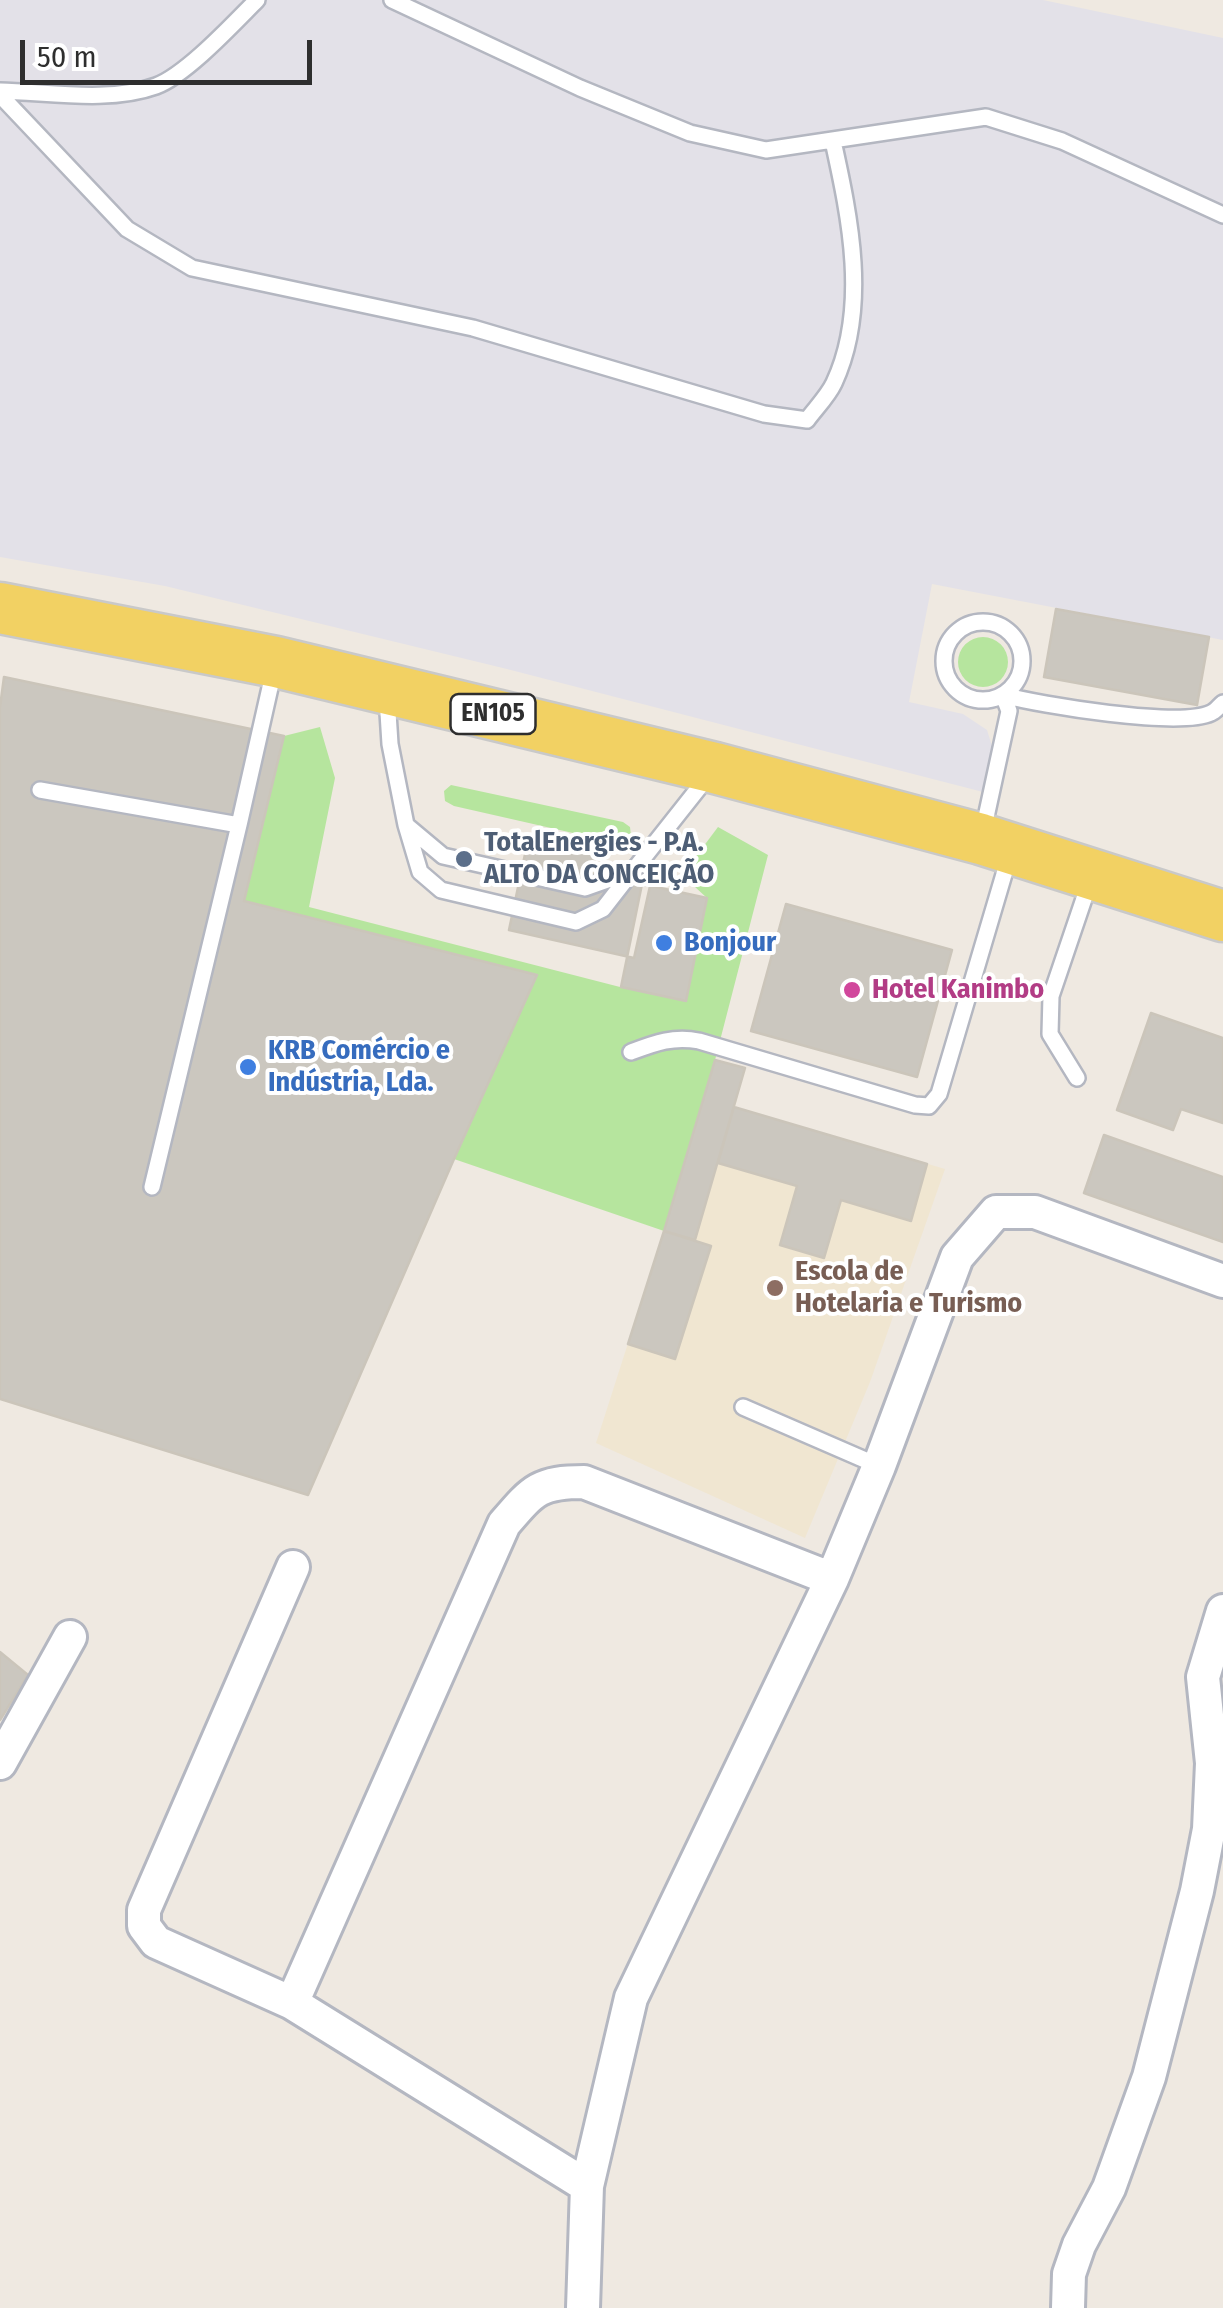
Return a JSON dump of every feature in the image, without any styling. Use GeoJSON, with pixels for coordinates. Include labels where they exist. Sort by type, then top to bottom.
{"type":"FeatureCollection","features":[{"type":"Feature","properties":{"kind":"main road","name":"EN105"},"geometry":{"type":"LineString","coordinates":[[0,608],[276,662],[715,768],[1093,873],[1223,916]]}},
{"type":"Feature","properties":{"kind":"street"},"geometry":{"type":"LineString","coordinates":[[582,2308],[587,2186],[630,1998],[832,1578],[879,1466],[957,1257],[996,1212],[1034,1212],[1223,1281]]}},
{"type":"Feature","properties":{"kind":"street"},"geometry":{"type":"LineString","coordinates":[[292,2003],[504,1524],[524,1502],[551,1482],[584,1482],[832,1578]]}},
{"type":"Feature","properties":{"kind":"street"},"geometry":{"type":"LineString","coordinates":[[293,1567],[144,1910],[144,1926],[156,1942],[292,2003],[587,2186]]}},
{"type":"Feature","properties":{"kind":"street"},"geometry":{"type":"LineString","coordinates":[[1068,2308],[1069,2274],[1079,2245],[1110,2188],[1149,2078],[1216,1832],[1204,1677],[1223,1611]]}},
{"type":"Feature","properties":{"kind":"street"},"geometry":{"type":"LineString","coordinates":[[0,1763],[70,1637]]}},
{"type":"Feature","properties":{"kind":"lane"},"geometry":{"type":"LineString","coordinates":[[0,93],[114,94],[158,86],[214,44],[257,0]]}},
{"type":"Feature","properties":{"kind":"lane"},"geometry":{"type":"LineString","coordinates":[[392,0],[580,88],[690,133],[766,150],[986,117],[1062,141],[1223,215]]}},
{"type":"Feature","properties":{"kind":"lane"},"geometry":{"type":"LineString","coordinates":[[0,93],[128,229],[192,268],[473,328],[764,414],[806,420],[834,385],[850,332],[851,224],[834,141]]}},
{"type":"Feature","properties":{"kind":"lane"},"geometry":{"type":"LineString","coordinates":[[1003,695],[1020,674],[1020,650],[1015,638],[996,623],[971,623],[960,628],[951,636],[943,662],[952,687],[976,700],[1003,695],[1036,704],[1154,718],[1210,714],[1223,702]]}},
{"type":"Feature","properties":{"kind":"lane"},"geometry":{"type":"LineString","coordinates":[[152,1187],[276,662]]}},
{"type":"Feature","properties":{"kind":"lane"},"geometry":{"type":"LineString","coordinates":[[386,688],[390,744],[406,825],[420,872],[441,890],[576,922],[603,909],[715,768]]}},
{"type":"Feature","properties":{"kind":"lane"},"geometry":{"type":"LineString","coordinates":[[631,1052],[664,1040],[699,1041],[915,1105],[930,1106],[939,1094],[996,845],[1009,711],[1003,695]]}},
{"type":"Feature","properties":{"kind":"lane"},"geometry":{"type":"LineString","coordinates":[[40,790],[240,825]]}},
{"type":"Feature","properties":{"kind":"lane"},"geometry":{"type":"LineString","coordinates":[[406,825],[443,856],[585,888],[633,871]]}},
{"type":"Feature","properties":{"kind":"lane"},"geometry":{"type":"LineString","coordinates":[[1077,1078],[1050,1034],[1051,996],[1093,873]]}},
{"type":"Feature","properties":{"kind":"lane"},"geometry":{"type":"LineString","coordinates":[[743,1408],[879,1466]]}},
{"type":"Feature","properties":{"kind":"shaded area"},"geometry":{"type":"Polygon","coordinates":[[[0,0],[1043,0],[1223,38],[1223,640],[932,584],[909,702],[963,714],[987,730],[992,746],[983,792],[507,669],[165,586],[0,557],[0,0]]]}},
{"type":"Feature","properties":{"kind":"shaded area","name":"Escola de Hotelaria e Turismo"},"geometry":{"type":"Polygon","coordinates":[[[715,1060],[745,1068],[735,1107],[945,1169],[870,1382],[805,1538],[596,1443],[715,1060]]]}},
{"type":"Feature","properties":{"kind":"green space"},"geometry":{"type":"Polygon","coordinates":[[[983,637],[1001,644],[1008,662],[1001,680],[983,687],[965,680],[958,662],[965,644],[983,637]]]}},
{"type":"Feature","properties":{"kind":"green space"},"geometry":{"type":"Polygon","coordinates":[[[320,727],[335,778],[309,907],[685,1001],[707,898],[682,875],[718,827],[768,855],[715,1060],[664,1231],[454,1159],[537,975],[244,901],[284,736],[320,727]]]}},
{"type":"Feature","properties":{"kind":"green space"},"geometry":{"type":"Polygon","coordinates":[[[451,785],[623,822],[630,827],[631,836],[626,842],[617,843],[454,806],[445,801],[444,791],[451,785]]]}},
{"type":"Feature","properties":{"kind":"building"},"geometry":{"type":"Polygon","coordinates":[[[1056,609],[1209,637],[1197,705],[1044,677],[1056,609]]]}},
{"type":"Feature","properties":{"kind":"building","name":"KRB Comércio e Indústria, Lda."},"geometry":{"type":"Polygon","coordinates":[[[4,677],[284,736],[244,901],[537,975],[308,1495],[0,1399],[0,707],[4,677]]]}},
{"type":"Feature","properties":{"kind":"building"},"geometry":{"type":"Polygon","coordinates":[[[528,840],[596,855],[592,874],[650,886],[634,958],[509,930],[528,840]]]}},
{"type":"Feature","properties":{"kind":"building","name":"Bonjour"},"geometry":{"type":"Polygon","coordinates":[[[642,884],[707,898],[686,1001],[621,987],[642,884]]]}},
{"type":"Feature","properties":{"kind":"building","name":"Hotel Kanimbo"},"geometry":{"type":"Polygon","coordinates":[[[786,904],[952,950],[917,1077],[751,1031],[786,904]]]}},
{"type":"Feature","properties":{"kind":"building"},"geometry":{"type":"Polygon","coordinates":[[[1151,1013],[1223,1038],[1223,1123],[1181,1109],[1173,1130],[1117,1110],[1151,1013]]]}},
{"type":"Feature","properties":{"kind":"building"},"geometry":{"type":"Polygon","coordinates":[[[715,1060],[745,1068],[695,1240],[664,1231],[715,1060]]]}},
{"type":"Feature","properties":{"kind":"building"},"geometry":{"type":"Polygon","coordinates":[[[734,1107],[927,1164],[911,1221],[841,1200],[824,1258],[780,1245],[797,1186],[718,1163],[734,1107]]]}},
{"type":"Feature","properties":{"kind":"building"},"geometry":{"type":"Polygon","coordinates":[[[1104,1135],[1223,1177],[1223,1242],[1084,1193],[1104,1135]]]}},
{"type":"Feature","properties":{"kind":"building"},"geometry":{"type":"Polygon","coordinates":[[[664,1231],[711,1246],[675,1359],[628,1344],[664,1231]]]}},
{"type":"Feature","properties":{"kind":"building"},"geometry":{"type":"Polygon","coordinates":[[[0,1652],[28,1675],[0,1720],[0,1652]]]}},
{"type":"Feature","properties":{"kind":"place","name":"TotalEnergies - P.A. ALTO DA CONCEIÇÃO"},"geometry":{"type":"Point","coordinates":[464,859]}},
{"type":"Feature","properties":{"kind":"place","name":"Bonjour"},"geometry":{"type":"Point","coordinates":[664,943]}},
{"type":"Feature","properties":{"kind":"place","name":"Hotel Kanimbo"},"geometry":{"type":"Point","coordinates":[852,990]}},
{"type":"Feature","properties":{"kind":"place","name":"KRB Comércio e Indústria, Lda."},"geometry":{"type":"Point","coordinates":[248,1067]}},
{"type":"Feature","properties":{"kind":"place","name":"Escola de Hotelaria e Turismo"},"geometry":{"type":"Point","coordinates":[775,1288]}}]}
